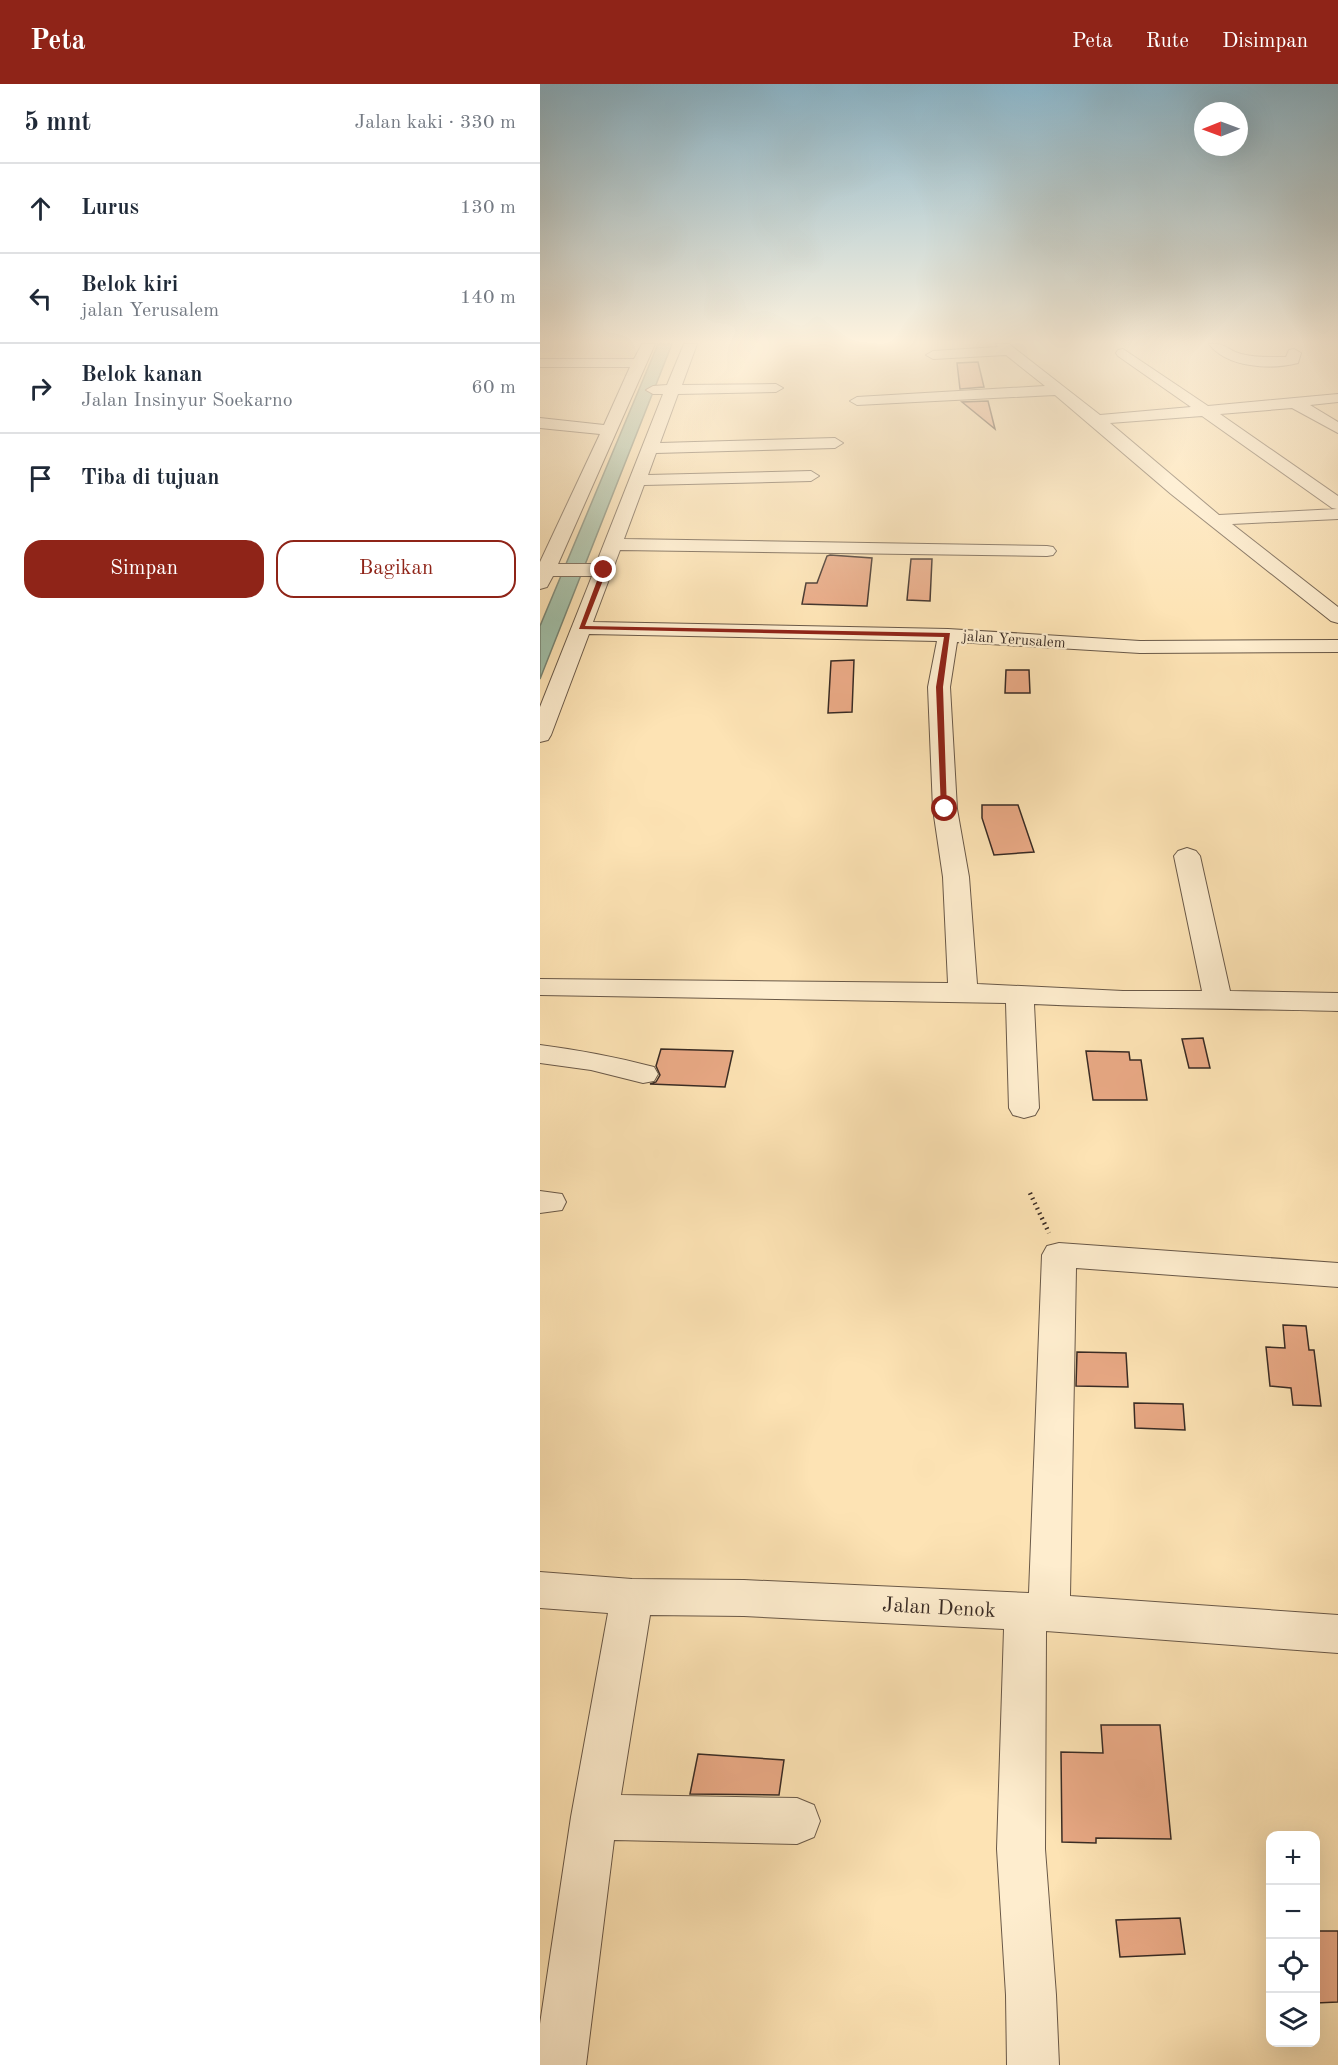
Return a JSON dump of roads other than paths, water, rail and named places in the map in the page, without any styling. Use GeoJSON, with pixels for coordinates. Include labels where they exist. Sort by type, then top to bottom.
{"type":"FeatureCollection","features":[{"type":"Feature","properties":{"kind":"street"},"geometry":{"type":"LineString","coordinates":[[604,570],[550,574],[607,436]]}},
{"type":"Feature","properties":{"kind":"street"},"geometry":{"type":"LineString","coordinates":[[540,735],[653,436]]}},
{"type":"Feature","properties":{"kind":"street"},"geometry":{"type":"LineString","coordinates":[[1115,436],[1147,465],[1338,617]]}},
{"type":"Feature","properties":{"kind":"street"},"geometry":{"type":"LineString","coordinates":[[1242,436],[1338,504]]}},
{"type":"Feature","properties":{"kind":"street"},"geometry":{"type":"LineString","coordinates":[[650,448],[835,443]]}},
{"type":"Feature","properties":{"kind":"street"},"geometry":{"type":"LineString","coordinates":[[638,480],[811,476]]}},
{"type":"Feature","properties":{"kind":"street"},"geometry":{"type":"LineString","coordinates":[[1215,520],[1338,514]]}},
{"type":"Feature","properties":{"kind":"street"},"geometry":{"type":"LineString","coordinates":[[613,544],[1047,551]]}},
{"type":"Feature","properties":{"kind":"street","name":"jalan Yerusalem"},"geometry":{"type":"LineString","coordinates":[[581,628],[948,635],[1140,647],[1338,646]]}},
{"type":"Feature","properties":{"kind":"street"},"geometry":{"type":"LineString","coordinates":[[948,635],[939,687],[945,809],[956,877],[963,992]]}},
{"type":"Feature","properties":{"kind":"street"},"geometry":{"type":"LineString","coordinates":[[1187,856],[1218,999]]}},
{"type":"Feature","properties":{"kind":"street"},"geometry":{"type":"LineString","coordinates":[[540,987],[963,992],[1123,1000],[1218,999],[1338,1002]]}},
{"type":"Feature","properties":{"kind":"street"},"geometry":{"type":"LineString","coordinates":[[1020,996],[1024,1108]]}},
{"type":"Feature","properties":{"kind":"street"},"geometry":{"type":"LineString","coordinates":[[540,1054],[591,1061],[643,1074]]}},
{"type":"Feature","properties":{"kind":"street"},"geometry":{"type":"LineString","coordinates":[[1033,2065],[1031,1995],[1021,1849],[1059,1255],[1338,1275]]}},
{"type":"Feature","properties":{"kind":"street","name":"Jalan Denok"},"geometry":{"type":"LineString","coordinates":[[540,1590],[632,1597],[744,1598],[1037,1612],[1338,1634]]}},
{"type":"Feature","properties":{"kind":"street"},"geometry":{"type":"LineString","coordinates":[[560,2065],[594,1817],[632,1597]]}},
{"type":"Feature","properties":{"kind":"street"},"geometry":{"type":"LineString","coordinates":[[594,1817],[796,1821]]}}]}
